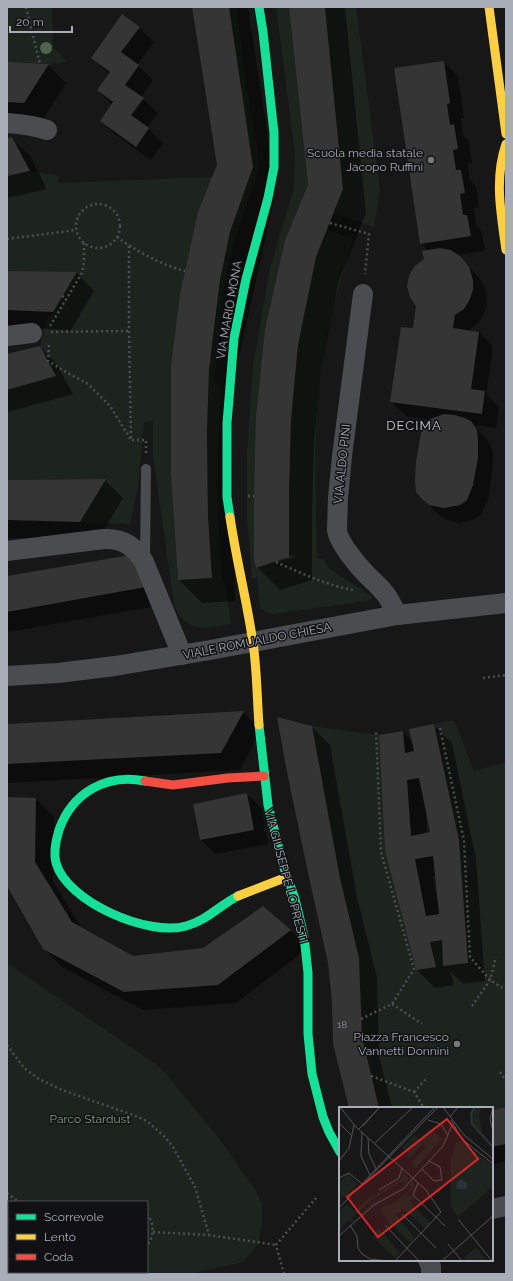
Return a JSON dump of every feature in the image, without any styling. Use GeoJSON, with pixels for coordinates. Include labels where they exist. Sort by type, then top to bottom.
{"type":"FeatureCollection","features":[{"type":"Feature","properties":{"kind":"street","name":"VIA MARIO MONA"},"geometry":{"type":"LineString","coordinates":[[253,642],[231,530],[227,498],[227,441],[229,391],[234,338],[246,279],[268,198],[274,167],[274,133],[259,7]]}},
{"type":"Feature","properties":{"kind":"street"},"geometry":{"type":"LineString","coordinates":[[489,7],[506,134]]}},
{"type":"Feature","properties":{"kind":"street"},"geometry":{"type":"LineString","coordinates":[[7,123],[26,124],[46,130]]}},
{"type":"Feature","properties":{"kind":"street"},"geometry":{"type":"LineString","coordinates":[[506,144],[501,161],[499,177],[506,250]]}},
{"type":"Feature","properties":{"kind":"street","name":"VIA ALDO PINI"},"geometry":{"type":"LineString","coordinates":[[363,294],[342,456],[337,530],[344,546],[366,574],[383,591],[397,615]]}},
{"type":"Feature","properties":{"kind":"street"},"geometry":{"type":"LineString","coordinates":[[7,336],[41,332]]}},
{"type":"Feature","properties":{"kind":"street"},"geometry":{"type":"LineString","coordinates":[[7,551],[110,538],[128,543],[138,552],[144,562],[182,655]]}},
{"type":"Feature","properties":{"kind":"street","name":"VIALE ROMUALDO CHIESA"},"geometry":{"type":"LineString","coordinates":[[7,676],[74,672],[182,655],[397,615],[506,603]]}},
{"type":"Feature","properties":{"kind":"street","name":"VIA GIUSEPPE LOPRESTI"},"geometry":{"type":"LineString","coordinates":[[253,642],[257,674],[259,730],[268,805],[287,877],[295,899],[306,950],[308,1034],[312,1074],[323,1117],[339,1150]]}},
{"type":"Feature","properties":{"kind":"street"},"geometry":{"type":"LineString","coordinates":[[264,776],[174,785],[125,779],[115,780],[95,788],[77,798],[66,813],[60,827],[56,844],[56,864],[68,884],[78,894],[93,904],[123,918],[151,927],[169,929],[194,923],[237,896],[287,877]]}},
{"type":"Feature","properties":{"kind":"street"},"geometry":{"type":"LineString","coordinates":[[493,1208],[506,1206]]}},
{"type":"Feature","properties":{"kind":"street"},"geometry":{"type":"LineString","coordinates":[[428,1261],[431,1267],[431,1274]]}},
{"type":"Feature","properties":{"kind":"lane"},"geometry":{"type":"LineString","coordinates":[[144,562],[146,469]]}},
{"type":"Feature","properties":{"kind":"path"},"geometry":{"type":"LineString","coordinates":[[26,7],[40,64]]}},
{"type":"Feature","properties":{"kind":"path"},"geometry":{"type":"LineString","coordinates":[[90,205],[106,205],[117,215],[120,222],[120,230],[117,237],[112,243],[105,247],[98,249],[90,247],[79,237],[76,230],[76,222],[79,215],[90,205]]}},
{"type":"Feature","properties":{"kind":"path"},"geometry":{"type":"LineString","coordinates":[[330,223],[369,234],[363,294]]}},
{"type":"Feature","properties":{"kind":"path"},"geometry":{"type":"LineString","coordinates":[[7,239],[76,230]]}},
{"type":"Feature","properties":{"kind":"path"},"geometry":{"type":"LineString","coordinates":[[117,237],[129,246],[174,268],[185,271]]}},
{"type":"Feature","properties":{"kind":"path"},"geometry":{"type":"LineString","coordinates":[[41,332],[50,325],[82,273],[84,262],[84,243]]}},
{"type":"Feature","properties":{"kind":"path"},"geometry":{"type":"LineString","coordinates":[[129,246],[128,331],[131,440]]}},
{"type":"Feature","properties":{"kind":"path"},"geometry":{"type":"LineString","coordinates":[[62,296],[66,298]]}},
{"type":"Feature","properties":{"kind":"path"},"geometry":{"type":"LineString","coordinates":[[41,332],[128,331]]}},
{"type":"Feature","properties":{"kind":"path"},"geometry":{"type":"LineString","coordinates":[[41,332],[48,361],[88,384],[110,406],[131,440]]}},
{"type":"Feature","properties":{"kind":"path"},"geometry":{"type":"LineString","coordinates":[[131,440],[146,440],[146,469]]}},
{"type":"Feature","properties":{"kind":"path"},"geometry":{"type":"LineString","coordinates":[[276,562],[320,581],[339,587],[359,591],[383,591]]}},
{"type":"Feature","properties":{"kind":"path"},"geometry":{"type":"LineString","coordinates":[[483,678],[506,675]]}},
{"type":"Feature","properties":{"kind":"path"},"geometry":{"type":"LineString","coordinates":[[440,728],[464,840],[470,957],[490,980],[506,990]]}},
{"type":"Feature","properties":{"kind":"path"},"geometry":{"type":"LineString","coordinates":[[361,1019],[392,1004],[414,969],[381,852],[376,730]]}},
{"type":"Feature","properties":{"kind":"path"},"geometry":{"type":"LineString","coordinates":[[472,1006],[490,980],[496,957]]}},
{"type":"Feature","properties":{"kind":"path"},"geometry":{"type":"LineString","coordinates":[[392,1004],[422,1024]]}},
{"type":"Feature","properties":{"kind":"path"},"geometry":{"type":"LineString","coordinates":[[7,1045],[24,1068],[39,1079],[62,1090],[147,1121],[165,1137],[173,1147],[195,1187],[209,1235]]}},
{"type":"Feature","properties":{"kind":"path"},"geometry":{"type":"LineString","coordinates":[[500,1072],[506,1080]]}},
{"type":"Feature","properties":{"kind":"path"},"geometry":{"type":"LineString","coordinates":[[371,1076],[414,1092],[423,1107]]}},
{"type":"Feature","properties":{"kind":"path"},"geometry":{"type":"LineString","coordinates":[[414,1092],[426,1079]]}},
{"type":"Feature","properties":{"kind":"path"},"geometry":{"type":"LineString","coordinates":[[7,1193],[18,1201]]}},
{"type":"Feature","properties":{"kind":"path"},"geometry":{"type":"LineString","coordinates":[[276,1245],[316,1198]]}},
{"type":"Feature","properties":{"kind":"path"},"geometry":{"type":"LineString","coordinates":[[148,1216],[152,1224],[153,1232],[148,1244]]}},
{"type":"Feature","properties":{"kind":"path"},"geometry":{"type":"LineString","coordinates":[[153,1232],[209,1235],[276,1245]]}},
{"type":"Feature","properties":{"kind":"path"},"geometry":{"type":"LineString","coordinates":[[276,1245],[284,1274]]}},
{"type":"Feature","properties":{"kind":"green space"},"geometry":{"type":"Polygon","coordinates":[[[7,7],[52,7],[53,47],[66,62],[49,64],[7,62],[7,7]]]}},
{"type":"Feature","properties":{"kind":"green space"},"geometry":{"type":"Polygon","coordinates":[[[229,7],[236,7],[246,83],[259,161],[257,174],[233,245],[225,282],[214,384],[221,385],[217,488],[221,574],[226,588],[231,624],[205,628],[190,625],[179,614],[174,605],[153,456],[153,421],[144,422],[138,487],[130,524],[80,522],[105,479],[7,480],[7,390],[56,376],[40,346],[45,321],[53,312],[77,273],[7,271],[7,176],[30,171],[59,176],[58,183],[213,177],[198,212],[180,294],[171,366],[171,474],[178,580],[212,578],[208,517],[207,432],[209,369],[220,280],[230,232],[253,167],[229,7]]]}},
{"type":"Feature","properties":{"kind":"green space"},"geometry":{"type":"Polygon","coordinates":[[[276,7],[289,7],[308,185],[285,240],[265,329],[256,416],[256,568],[289,557],[291,420],[298,345],[316,257],[327,230],[353,238],[329,326],[322,362],[316,424],[317,559],[324,559],[328,567],[334,572],[372,596],[372,599],[273,614],[260,608],[257,577],[252,579],[247,517],[247,454],[253,366],[270,268],[294,188],[295,154],[276,7]]]}},
{"type":"Feature","properties":{"kind":"green space"},"geometry":{"type":"Polygon","coordinates":[[[325,7],[356,7],[380,190],[374,227],[334,213],[343,189],[325,7]]]}},
{"type":"Feature","properties":{"kind":"green space","name":"Piazza Francesco Vannetti Donnini"},"geometry":{"type":"Polygon","coordinates":[[[454,720],[474,771],[506,762],[506,1107],[493,1110],[493,1107],[379,1107],[362,1037],[359,958],[340,878],[312,726],[379,735],[385,851],[416,970],[436,967],[430,942],[442,940],[444,966],[467,963],[459,840],[434,724],[454,720]]]}},
{"type":"Feature","properties":{"kind":"green space","name":"Parco Stardust"},"geometry":{"type":"Polygon","coordinates":[[[7,963],[160,1067],[222,1142],[255,1190],[262,1204],[262,1224],[258,1244],[243,1262],[189,1274],[7,1274],[7,963]]]}},
{"type":"Feature","properties":{"kind":"building"},"geometry":{"type":"Polygon","coordinates":[[[192,7],[229,7],[253,167],[230,232],[220,280],[209,369],[207,432],[208,517],[212,578],[178,580],[171,474],[171,366],[180,294],[198,212],[217,165],[192,7]]]}},
{"type":"Feature","properties":{"kind":"building"},"geometry":{"type":"Polygon","coordinates":[[[289,7],[325,7],[343,189],[316,257],[298,345],[291,420],[289,557],[256,568],[254,558],[254,496],[256,416],[265,329],[285,240],[308,185],[289,7]]]}},
{"type":"Feature","properties":{"kind":"building"},"geometry":{"type":"Polygon","coordinates":[[[122,14],[140,27],[121,52],[139,65],[125,85],[144,98],[131,115],[149,128],[136,147],[100,121],[113,102],[97,90],[110,72],[91,58],[122,14]]]}},
{"type":"Feature","properties":{"kind":"building","name":"Scuola media statale Jacopo Ruffini"},"geometry":{"type":"Polygon","coordinates":[[[444,61],[450,103],[447,104],[450,125],[454,124],[458,149],[453,150],[456,170],[461,170],[465,193],[460,194],[463,215],[467,215],[471,236],[420,244],[394,68],[444,61]]]}},
{"type":"Feature","properties":{"kind":"building"},"geometry":{"type":"Polygon","coordinates":[[[7,62],[49,64],[24,103],[7,102],[7,62]]]}},
{"type":"Feature","properties":{"kind":"building"},"geometry":{"type":"Polygon","coordinates":[[[12,137],[30,171],[7,176],[7,138],[12,137]]]}},
{"type":"Feature","properties":{"kind":"building"},"geometry":{"type":"Polygon","coordinates":[[[440,248],[451,250],[461,257],[469,267],[473,280],[473,289],[470,299],[464,309],[455,315],[453,328],[479,332],[471,389],[485,391],[482,414],[390,402],[401,327],[413,328],[416,306],[410,297],[407,286],[409,275],[415,266],[424,259],[422,251],[440,248]]]}},
{"type":"Feature","properties":{"kind":"building"},"geometry":{"type":"Polygon","coordinates":[[[7,271],[77,272],[53,312],[7,310],[7,271]]]}},
{"type":"Feature","properties":{"kind":"building"},"geometry":{"type":"Polygon","coordinates":[[[40,346],[56,376],[7,390],[7,354],[40,346]]]}},
{"type":"Feature","properties":{"kind":"building"},"geometry":{"type":"Polygon","coordinates":[[[444,414],[455,415],[471,421],[477,430],[478,458],[473,485],[467,500],[460,505],[444,508],[429,505],[422,499],[416,492],[415,481],[416,461],[421,433],[430,419],[444,414]]]}},
{"type":"Feature","properties":{"kind":"building"},"geometry":{"type":"Polygon","coordinates":[[[106,479],[80,522],[7,520],[7,480],[106,479]]]}},
{"type":"Feature","properties":{"kind":"building"},"geometry":{"type":"Polygon","coordinates":[[[130,555],[146,587],[7,612],[7,576],[130,555]]]}},
{"type":"Feature","properties":{"kind":"building"},"geometry":{"type":"Polygon","coordinates":[[[244,711],[221,753],[7,764],[7,724],[244,711]]]}},
{"type":"Feature","properties":{"kind":"building"},"geometry":{"type":"Polygon","coordinates":[[[277,717],[312,726],[340,878],[359,958],[362,1037],[379,1107],[349,1107],[333,1044],[332,1002],[328,963],[287,772],[277,717]]]}},
{"type":"Feature","properties":{"kind":"building"},"geometry":{"type":"Polygon","coordinates":[[[434,724],[459,840],[468,963],[443,966],[442,940],[430,942],[436,967],[416,970],[385,851],[379,735],[403,731],[405,753],[414,751],[409,729],[434,724]],[[419,778],[407,780],[411,836],[430,832],[419,778]],[[433,856],[415,859],[426,916],[439,914],[433,856]]]}},
{"type":"Feature","properties":{"kind":"building"},"geometry":{"type":"Polygon","coordinates":[[[247,793],[254,830],[200,840],[193,804],[247,793]]]}},
{"type":"Feature","properties":{"kind":"building"},"geometry":{"type":"Polygon","coordinates":[[[7,797],[36,798],[35,862],[72,922],[133,956],[203,948],[263,906],[291,930],[218,985],[124,992],[43,949],[7,886],[7,797]]]}},
{"type":"Feature","properties":{"kind":"building"},"geometry":{"type":"Polygon","coordinates":[[[506,1107],[506,1144],[493,1147],[493,1110],[506,1107]]]}},
{"type":"Feature","properties":{"kind":"traffic: fast"},"geometry":{"type":"LineString","coordinates":[[230,517],[227,497],[227,423],[234,338],[246,279],[268,198],[274,167],[274,133],[259,7]]}},
{"type":"Feature","properties":{"kind":"traffic: fast"},"geometry":{"type":"LineString","coordinates":[[259,725],[268,805],[283,865],[295,899],[304,936],[308,973],[308,1034],[312,1074],[323,1117],[339,1150]]}},
{"type":"Feature","properties":{"kind":"traffic: fast"},"geometry":{"type":"LineString","coordinates":[[145,781],[131,779],[104,783],[82,796],[72,806],[59,830],[55,846],[56,863],[63,877],[76,891],[92,903],[111,913],[132,921],[152,926],[170,928],[193,924],[238,896]]}},
{"type":"Feature","properties":{"kind":"traffic: slow"},"geometry":{"type":"LineString","coordinates":[[489,7],[506,134]]}},
{"type":"Feature","properties":{"kind":"traffic: slow"},"geometry":{"type":"LineString","coordinates":[[506,144],[502,157],[499,183],[506,250]]}},
{"type":"Feature","properties":{"kind":"traffic: slow"},"geometry":{"type":"LineString","coordinates":[[230,517],[253,643],[259,725]]}},
{"type":"Feature","properties":{"kind":"traffic: slow"},"geometry":{"type":"LineString","coordinates":[[238,896],[287,877]]}},
{"type":"Feature","properties":{"kind":"traffic: jam"},"geometry":{"type":"LineString","coordinates":[[145,781],[173,785],[228,778],[264,776]]}},
{"type":"Feature","properties":{"kind":"place","name":"Scuola media statale Jacopo Ruffini"},"geometry":{"type":"Point","coordinates":[431,160]}},
{"type":"Feature","properties":{"kind":"place","name":"Piazza Francesco Vannetti Donnini"},"geometry":{"type":"Point","coordinates":[457,1044]}},
{"type":"Feature","properties":{"kind":"district","name":"DECIMA"},"geometry":{"type":"Point","coordinates":[414,425]}}]}
